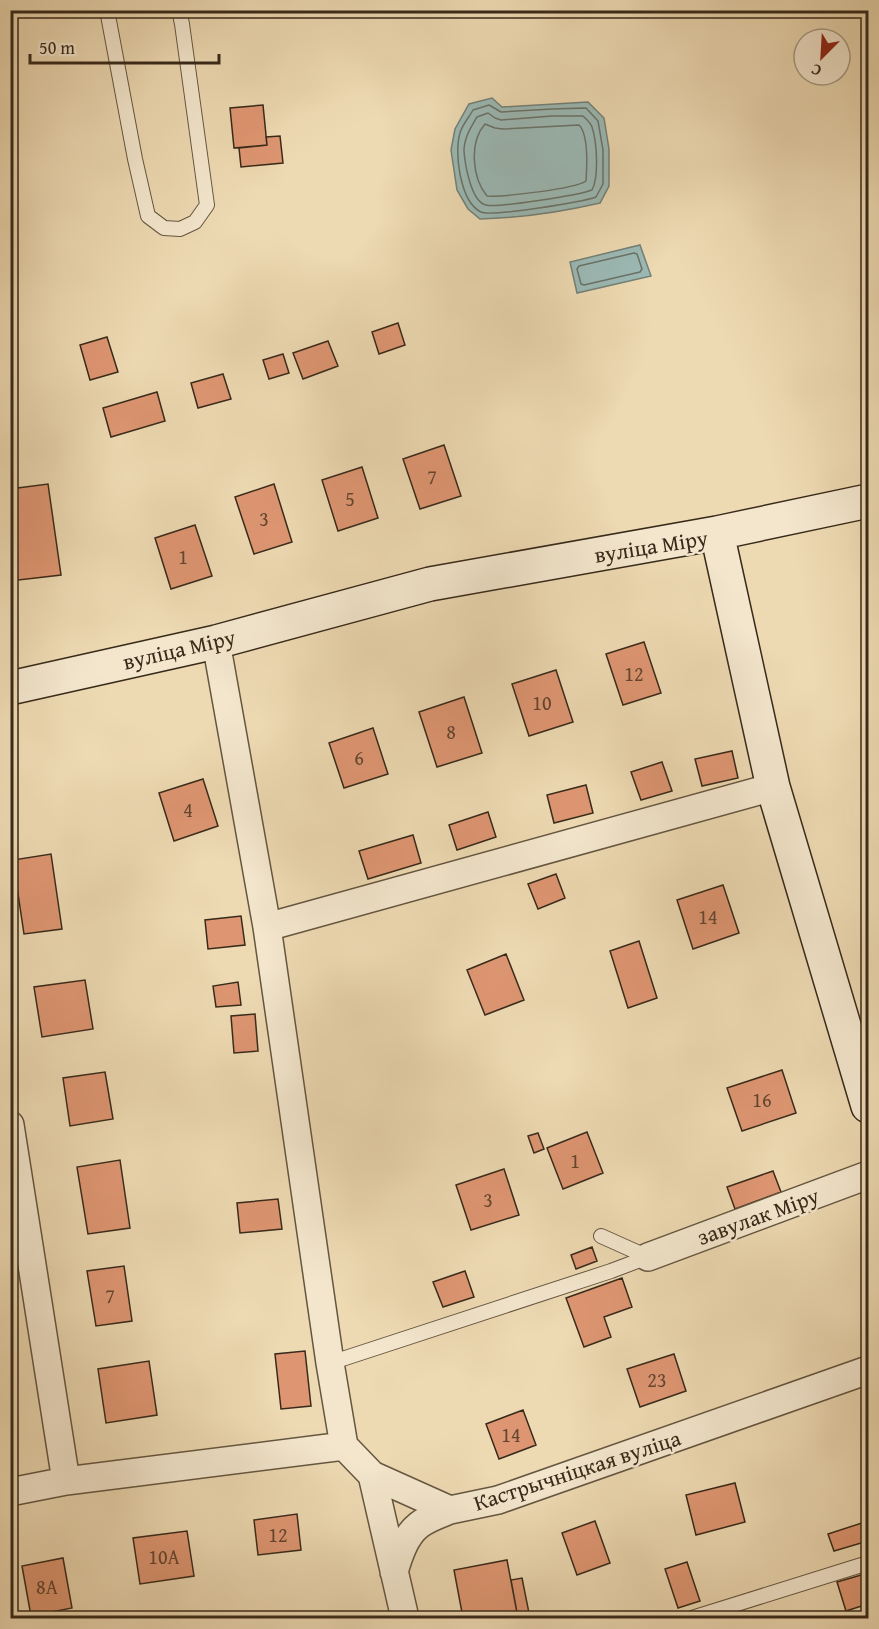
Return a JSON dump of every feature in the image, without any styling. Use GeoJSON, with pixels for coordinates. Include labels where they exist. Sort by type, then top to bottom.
{"type":"FeatureCollection","features":[{"type":"Feature","properties":{"kind":"street"},"geometry":{"type":"LineString","coordinates":[[717,533],[868,501]]}},
{"type":"Feature","properties":{"kind":"street","name":"вуліца Міру"},"geometry":{"type":"LineString","coordinates":[[10,688],[216,642],[430,584],[717,533],[773,787],[868,1106]]}},
{"type":"Feature","properties":{"kind":"street"},"geometry":{"type":"LineString","coordinates":[[10,1492],[66,1481],[344,1446],[267,927],[216,642]]}},
{"type":"Feature","properties":{"kind":"street"},"geometry":{"type":"LineString","coordinates":[[267,927],[773,787]]}},
{"type":"Feature","properties":{"kind":"street"},"geometry":{"type":"LineString","coordinates":[[10,1125],[66,1481]]}},
{"type":"Feature","properties":{"kind":"street","name":"завулак Міру"},"geometry":{"type":"LineString","coordinates":[[648,1257],[868,1175]]}},
{"type":"Feature","properties":{"kind":"street","name":"Кастрычніцкая вуліца"},"geometry":{"type":"LineString","coordinates":[[344,1446],[372,1475],[450,1510],[498,1500],[868,1370]]}},
{"type":"Feature","properties":{"kind":"street"},"geometry":{"type":"LineString","coordinates":[[372,1475],[405,1618]]}},
{"type":"Feature","properties":{"kind":"street"},"geometry":{"type":"LineString","coordinates":[[394,1572],[409,1535],[420,1524],[450,1510]]}},
{"type":"Feature","properties":{"kind":"lane"},"geometry":{"type":"LineString","coordinates":[[107,10],[148,216],[164,228],[180,229],[195,222],[207,205],[179,10]]}},
{"type":"Feature","properties":{"kind":"lane"},"geometry":{"type":"LineString","coordinates":[[601,1236],[648,1257]]}},
{"type":"Feature","properties":{"kind":"lane"},"geometry":{"type":"LineString","coordinates":[[330,1363],[648,1257]]}},
{"type":"Feature","properties":{"kind":"lane"},"geometry":{"type":"LineString","coordinates":[[692,1618],[868,1563]]}},
{"type":"Feature","properties":{"kind":"water"},"geometry":{"type":"Polygon","coordinates":[[[492,98],[502,107],[588,102],[604,118],[609,149],[609,186],[600,203],[540,214],[480,219],[468,209],[457,190],[451,150],[455,129],[469,104],[492,98]]]}},
{"type":"Feature","properties":{"kind":"water"},"geometry":{"type":"Polygon","coordinates":[[[640,245],[651,276],[577,293],[570,262],[640,245]]]}},
{"type":"Feature","properties":{"kind":"building"},"geometry":{"type":"Polygon","coordinates":[[[263,105],[267,145],[234,148],[230,108],[263,105]]]}},
{"type":"Feature","properties":{"kind":"building"},"geometry":{"type":"Polygon","coordinates":[[[280,136],[283,163],[241,167],[239,148],[267,145],[266,137],[280,136]]]}},
{"type":"Feature","properties":{"kind":"building"},"geometry":{"type":"Polygon","coordinates":[[[398,323],[405,345],[379,354],[372,332],[398,323]]]}},
{"type":"Feature","properties":{"kind":"building"},"geometry":{"type":"Polygon","coordinates":[[[107,337],[118,372],[90,380],[80,345],[107,337]]]}},
{"type":"Feature","properties":{"kind":"building"},"geometry":{"type":"Polygon","coordinates":[[[328,341],[338,366],[303,379],[293,353],[328,341]]]}},
{"type":"Feature","properties":{"kind":"building"},"geometry":{"type":"Polygon","coordinates":[[[283,354],[289,373],[269,379],[263,360],[283,354]]]}},
{"type":"Feature","properties":{"kind":"building"},"geometry":{"type":"Polygon","coordinates":[[[223,374],[231,399],[198,408],[191,383],[223,374]]]}},
{"type":"Feature","properties":{"kind":"building"},"geometry":{"type":"Polygon","coordinates":[[[157,392],[165,421],[111,437],[103,408],[157,392]]]}},
{"type":"Feature","properties":{"kind":"building"},"geometry":{"type":"Polygon","coordinates":[[[444,445],[461,496],[420,509],[403,459],[444,445]]]}},
{"type":"Feature","properties":{"kind":"building"},"geometry":{"type":"Polygon","coordinates":[[[362,467],[378,518],[338,531],[322,480],[362,467]]]}},
{"type":"Feature","properties":{"kind":"building"},"geometry":{"type":"Polygon","coordinates":[[[48,484],[61,575],[10,581],[10,489],[48,484]]]}},
{"type":"Feature","properties":{"kind":"building"},"geometry":{"type":"Polygon","coordinates":[[[274,484],[292,542],[254,554],[235,497],[274,484]]]}},
{"type":"Feature","properties":{"kind":"building"},"geometry":{"type":"Polygon","coordinates":[[[195,525],[212,576],[171,589],[155,538],[195,525]]]}},
{"type":"Feature","properties":{"kind":"building"},"geometry":{"type":"Polygon","coordinates":[[[644,642],[661,693],[623,705],[606,654],[644,642]]]}},
{"type":"Feature","properties":{"kind":"building"},"geometry":{"type":"Polygon","coordinates":[[[556,670],[573,722],[529,736],[512,684],[556,670]]]}},
{"type":"Feature","properties":{"kind":"building"},"geometry":{"type":"Polygon","coordinates":[[[464,697],[482,753],[437,767],[419,712],[464,697]]]}},
{"type":"Feature","properties":{"kind":"building"},"geometry":{"type":"Polygon","coordinates":[[[373,728],[388,774],[344,788],[329,743],[373,728]]]}},
{"type":"Feature","properties":{"kind":"building"},"geometry":{"type":"Polygon","coordinates":[[[732,751],[738,778],[702,786],[695,759],[732,751]]]}},
{"type":"Feature","properties":{"kind":"building"},"geometry":{"type":"Polygon","coordinates":[[[662,762],[672,791],[641,800],[631,772],[662,762]]]}},
{"type":"Feature","properties":{"kind":"building"},"geometry":{"type":"Polygon","coordinates":[[[203,779],[218,826],[174,841],[159,793],[203,779]]]}},
{"type":"Feature","properties":{"kind":"building"},"geometry":{"type":"Polygon","coordinates":[[[586,785],[593,813],[554,823],[547,795],[586,785]]]}},
{"type":"Feature","properties":{"kind":"building"},"geometry":{"type":"Polygon","coordinates":[[[488,812],[496,837],[457,850],[449,825],[488,812]]]}},
{"type":"Feature","properties":{"kind":"building"},"geometry":{"type":"Polygon","coordinates":[[[413,835],[421,863],[368,879],[359,851],[413,835]]]}},
{"type":"Feature","properties":{"kind":"building"},"geometry":{"type":"Polygon","coordinates":[[[51,854],[62,929],[24,934],[13,860],[51,854]]]}},
{"type":"Feature","properties":{"kind":"building"},"geometry":{"type":"Polygon","coordinates":[[[556,874],[565,898],[538,909],[528,884],[556,874]]]}},
{"type":"Feature","properties":{"kind":"building"},"geometry":{"type":"Polygon","coordinates":[[[723,885],[739,933],[693,949],[677,900],[723,885]]]}},
{"type":"Feature","properties":{"kind":"building"},"geometry":{"type":"Polygon","coordinates":[[[241,916],[245,945],[208,949],[205,920],[241,916]]]}},
{"type":"Feature","properties":{"kind":"building"},"geometry":{"type":"Polygon","coordinates":[[[639,941],[657,998],[628,1008],[610,951],[639,941]]]}},
{"type":"Feature","properties":{"kind":"building"},"geometry":{"type":"Polygon","coordinates":[[[506,954],[524,1000],[485,1015],[467,970],[506,954]]]}},
{"type":"Feature","properties":{"kind":"building"},"geometry":{"type":"Polygon","coordinates":[[[85,980],[93,1029],[42,1037],[34,987],[85,980]]]}},
{"type":"Feature","properties":{"kind":"building"},"geometry":{"type":"Polygon","coordinates":[[[238,982],[241,1005],[216,1007],[213,986],[238,982]]]}},
{"type":"Feature","properties":{"kind":"building"},"geometry":{"type":"Polygon","coordinates":[[[255,1014],[258,1051],[234,1053],[231,1016],[255,1014]]]}},
{"type":"Feature","properties":{"kind":"building"},"geometry":{"type":"Polygon","coordinates":[[[782,1070],[796,1113],[742,1131],[727,1088],[782,1070]]]}},
{"type":"Feature","properties":{"kind":"building"},"geometry":{"type":"Polygon","coordinates":[[[105,1072],[113,1119],[70,1126],[63,1078],[105,1072]]]}},
{"type":"Feature","properties":{"kind":"building"},"geometry":{"type":"Polygon","coordinates":[[[587,1132],[603,1173],[563,1189],[547,1148],[587,1132]]]}},
{"type":"Feature","properties":{"kind":"building"},"geometry":{"type":"Polygon","coordinates":[[[538,1133],[544,1149],[534,1153],[528,1136],[538,1133]]]}},
{"type":"Feature","properties":{"kind":"building"},"geometry":{"type":"Polygon","coordinates":[[[120,1160],[130,1228],[88,1234],[77,1167],[120,1160]]]}},
{"type":"Feature","properties":{"kind":"building"},"geometry":{"type":"Polygon","coordinates":[[[504,1169],[519,1215],[471,1230],[456,1185],[504,1169]]]}},
{"type":"Feature","properties":{"kind":"building"},"geometry":{"type":"Polygon","coordinates":[[[773,1171],[781,1192],[735,1209],[727,1187],[773,1171]]]}},
{"type":"Feature","properties":{"kind":"building"},"geometry":{"type":"Polygon","coordinates":[[[278,1199],[282,1229],[240,1233],[237,1203],[278,1199]]]}},
{"type":"Feature","properties":{"kind":"building"},"geometry":{"type":"Polygon","coordinates":[[[592,1247],[597,1261],[576,1269],[571,1255],[592,1247]]]}},
{"type":"Feature","properties":{"kind":"building"},"geometry":{"type":"Polygon","coordinates":[[[124,1266],[132,1321],[96,1326],[87,1271],[124,1266]]]}},
{"type":"Feature","properties":{"kind":"building"},"geometry":{"type":"Polygon","coordinates":[[[465,1271],[474,1297],[443,1307],[433,1282],[465,1271]]]}},
{"type":"Feature","properties":{"kind":"building"},"geometry":{"type":"Polygon","coordinates":[[[622,1278],[632,1307],[604,1317],[611,1337],[584,1347],[566,1298],[622,1278]]]}},
{"type":"Feature","properties":{"kind":"building"},"geometry":{"type":"Polygon","coordinates":[[[305,1351],[311,1406],[281,1409],[275,1354],[305,1351]]]}},
{"type":"Feature","properties":{"kind":"building"},"geometry":{"type":"Polygon","coordinates":[[[674,1354],[686,1391],[640,1407],[627,1369],[674,1354]]]}},
{"type":"Feature","properties":{"kind":"building"},"geometry":{"type":"Polygon","coordinates":[[[149,1361],[157,1415],[106,1423],[98,1369],[149,1361]]]}},
{"type":"Feature","properties":{"kind":"building"},"geometry":{"type":"Polygon","coordinates":[[[523,1410],[536,1445],[499,1459],[486,1424],[523,1410]]]}},
{"type":"Feature","properties":{"kind":"building"},"geometry":{"type":"Polygon","coordinates":[[[735,1483],[745,1522],[696,1535],[686,1495],[735,1483]]]}},
{"type":"Feature","properties":{"kind":"building"},"geometry":{"type":"Polygon","coordinates":[[[297,1514],[301,1550],[258,1555],[254,1520],[297,1514]]]}},
{"type":"Feature","properties":{"kind":"building"},"geometry":{"type":"Polygon","coordinates":[[[595,1521],[610,1563],[577,1575],[562,1533],[595,1521]]]}},
{"type":"Feature","properties":{"kind":"building"},"geometry":{"type":"Polygon","coordinates":[[[868,1521],[868,1541],[834,1551],[828,1534],[868,1521]]]}},
{"type":"Feature","properties":{"kind":"building"},"geometry":{"type":"Polygon","coordinates":[[[187,1531],[194,1576],[140,1584],[133,1538],[187,1531]]]}},
{"type":"Feature","properties":{"kind":"building"},"geometry":{"type":"Polygon","coordinates":[[[63,1558],[72,1608],[31,1616],[22,1566],[63,1558]]]}},
{"type":"Feature","properties":{"kind":"building"},"geometry":{"type":"Polygon","coordinates":[[[507,1560],[518,1618],[463,1618],[454,1570],[507,1560]]]}},
{"type":"Feature","properties":{"kind":"building"},"geometry":{"type":"Polygon","coordinates":[[[687,1562],[700,1601],[678,1608],[665,1569],[687,1562]]]}},
{"type":"Feature","properties":{"kind":"building"},"geometry":{"type":"Polygon","coordinates":[[[868,1573],[868,1604],[846,1611],[837,1582],[868,1573]]]}},
{"type":"Feature","properties":{"kind":"building"},"geometry":{"type":"Polygon","coordinates":[[[522,1578],[530,1618],[518,1618],[511,1580],[522,1578]]]}}]}
